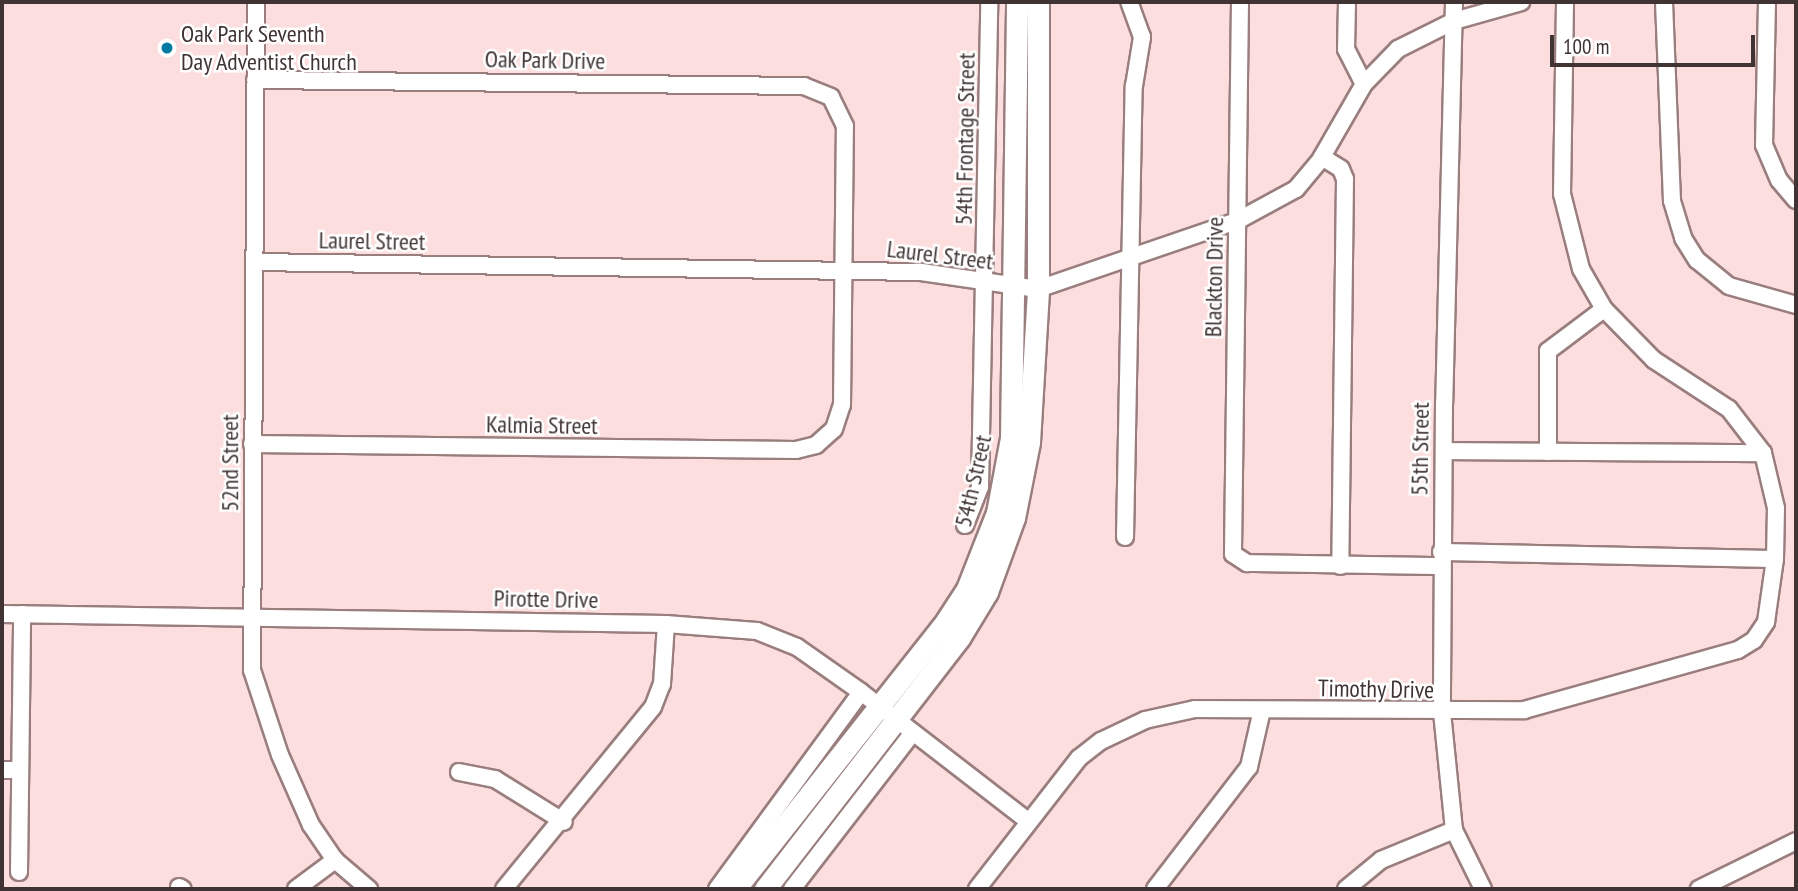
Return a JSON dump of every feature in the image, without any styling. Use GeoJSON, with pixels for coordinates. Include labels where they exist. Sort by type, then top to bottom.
{"type":"FeatureCollection","features":[{"type":"Feature","properties":{"kind":"main road","name":"54th Street"},"geometry":{"type":"LineString","coordinates":[[765,889],[905,727],[986,592],[1014,518],[1029,442],[1027,288],[1017,2]]}},
{"type":"Feature","properties":{"kind":"main road","name":"54th Street"},"geometry":{"type":"LineString","coordinates":[[735,889],[870,698],[967,589],[998,513],[1012,438],[1027,288],[1038,2]]}},
{"type":"Feature","properties":{"kind":"street","name":"52nd Street"},"geometry":{"type":"LineString","coordinates":[[256,2],[252,444],[252,618],[255,688],[311,825],[335,860],[369,889]]}},
{"type":"Feature","properties":{"kind":"street","name":"54th Frontage Street"},"geometry":{"type":"LineString","coordinates":[[965,525],[980,487],[989,2]]}},
{"type":"Feature","properties":{"kind":"street"},"geometry":{"type":"LineString","coordinates":[[1125,537],[1134,86],[1142,37],[1129,2]]}},
{"type":"Feature","properties":{"kind":"street","name":"Blackton Drive"},"geometry":{"type":"LineString","coordinates":[[1240,2],[1233,554],[1247,563],[1340,566]]}},
{"type":"Feature","properties":{"kind":"street"},"geometry":{"type":"LineString","coordinates":[[1347,2],[1346,49],[1364,84]]}},
{"type":"Feature","properties":{"kind":"street","name":"55th Street"},"geometry":{"type":"LineString","coordinates":[[1454,2],[1441,559],[1442,712],[1454,830],[1483,889]]}},
{"type":"Feature","properties":{"kind":"street","name":"Laurel Street"},"geometry":{"type":"LineString","coordinates":[[254,262],[843,269],[921,272],[985,284],[1027,288],[1131,258],[1237,221],[1296,189],[1322,157],[1364,84],[1398,49],[1454,21],[1521,2]]}},
{"type":"Feature","properties":{"kind":"street"},"geometry":{"type":"LineString","coordinates":[[1564,2],[1562,194],[1581,268],[1604,309],[1654,360],[1729,409],[1763,453]]}},
{"type":"Feature","properties":{"kind":"street"},"geometry":{"type":"LineString","coordinates":[[1664,2],[1672,201],[1683,238],[1706,270],[1728,286],[1796,305]]}},
{"type":"Feature","properties":{"kind":"street"},"geometry":{"type":"LineString","coordinates":[[1767,2],[1764,145],[1779,180],[1796,200]]}},
{"type":"Feature","properties":{"kind":"street","name":"Oak Park Drive"},"geometry":{"type":"LineString","coordinates":[[255,80],[804,86],[831,97],[845,126],[843,269]]}},
{"type":"Feature","properties":{"kind":"street"},"geometry":{"type":"LineString","coordinates":[[1322,157],[1341,169],[1345,179],[1340,566],[1441,559],[1775,559]]}},
{"type":"Feature","properties":{"kind":"street","name":"Kalmia Street"},"geometry":{"type":"LineString","coordinates":[[252,444],[796,450],[829,436],[842,405],[843,269]]}},
{"type":"Feature","properties":{"kind":"street"},"geometry":{"type":"LineString","coordinates":[[1548,452],[1548,351],[1604,309]]}},
{"type":"Feature","properties":{"kind":"street"},"geometry":{"type":"LineString","coordinates":[[1444,451],[1763,453]]}},
{"type":"Feature","properties":{"kind":"street","name":"Timothy Drive"},"geometry":{"type":"LineString","coordinates":[[976,889],[1079,758],[1129,726],[1189,710],[1524,710],[1738,650],[1754,640],[1766,622],[1775,559],[1776,508],[1763,453]]}},
{"type":"Feature","properties":{"kind":"street","name":"Pirotte Drive"},"geometry":{"type":"LineString","coordinates":[[2,614],[666,624],[757,631],[796,647],[870,698],[1028,821]]}},
{"type":"Feature","properties":{"kind":"street"},"geometry":{"type":"LineString","coordinates":[[19,872],[22,614]]}},
{"type":"Feature","properties":{"kind":"street"},"geometry":{"type":"LineString","coordinates":[[505,889],[564,822],[653,708],[662,684],[666,624]]}},
{"type":"Feature","properties":{"kind":"street"},"geometry":{"type":"LineString","coordinates":[[717,889],[870,698]]}},
{"type":"Feature","properties":{"kind":"street"},"geometry":{"type":"LineString","coordinates":[[1155,889],[1250,767],[1262,710]]}},
{"type":"Feature","properties":{"kind":"street"},"geometry":{"type":"LineString","coordinates":[[792,889],[905,727]]}},
{"type":"Feature","properties":{"kind":"street"},"geometry":{"type":"LineString","coordinates":[[2,769],[20,770]]}},
{"type":"Feature","properties":{"kind":"street"},"geometry":{"type":"LineString","coordinates":[[459,772],[495,779],[564,822]]}},
{"type":"Feature","properties":{"kind":"street"},"geometry":{"type":"LineString","coordinates":[[1346,889],[1381,860],[1454,830]]}},
{"type":"Feature","properties":{"kind":"street"},"geometry":{"type":"LineString","coordinates":[[1699,889],[1796,841]]}},
{"type":"Feature","properties":{"kind":"street"},"geometry":{"type":"LineString","coordinates":[[296,889],[335,860]]}},
{"type":"Feature","properties":{"kind":"place","name":"Oak Park Seventh Day Adventist Church"},"geometry":{"type":"Point","coordinates":[167,48]}}]}
